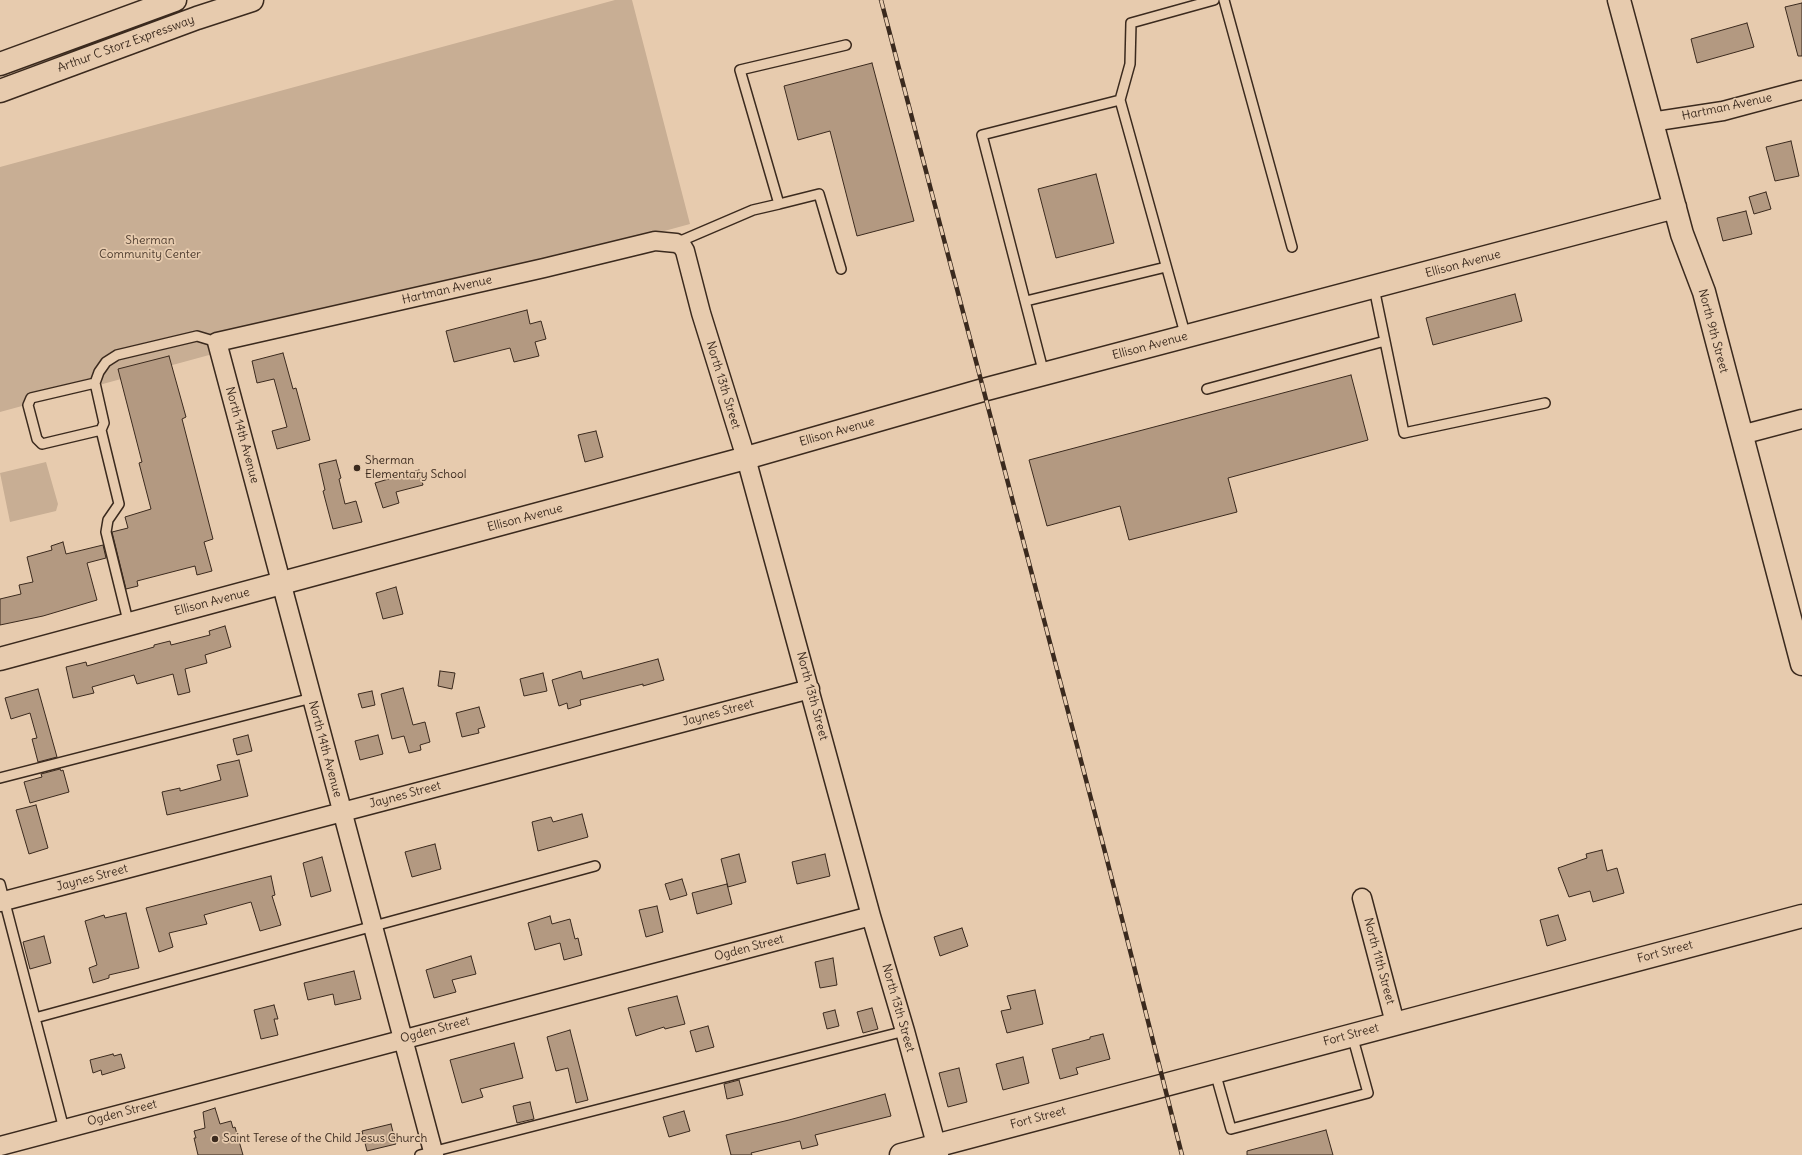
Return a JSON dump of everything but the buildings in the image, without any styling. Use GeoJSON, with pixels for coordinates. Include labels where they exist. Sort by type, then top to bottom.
{"type":"FeatureCollection","features":[{"type":"Feature","properties":{"kind":"main road","name":"Arthur C Storz Expressway"},"geometry":{"type":"LineString","coordinates":[[0,64],[175,0]]}},
{"type":"Feature","properties":{"kind":"main road","name":"Arthur C Storz Expressway"},"geometry":{"type":"LineString","coordinates":[[0,91],[197,18],[252,0]]}},
{"type":"Feature","properties":{"kind":"main road","name":"North 9th Street"},"geometry":{"type":"LineString","coordinates":[[1619,0],[1684,240],[1704,292],[1802,664]]}},
{"type":"Feature","properties":{"kind":"main road","name":"Ellison Avenue"},"geometry":{"type":"LineString","coordinates":[[0,659],[746,458],[1044,374],[1374,288],[1675,207]]}},
{"type":"Feature","properties":{"kind":"main road","name":"Fort Street"},"geometry":{"type":"LineString","coordinates":[[901,1155],[938,1150],[1215,1072],[1802,916]]}},
{"type":"Feature","properties":{"kind":"street","name":"Hartman Avenue"},"geometry":{"type":"LineString","coordinates":[[1652,122],[1723,111],[1802,90]]}},
{"type":"Feature","properties":{"kind":"street","name":"Hartman Avenue"},"geometry":{"type":"LineString","coordinates":[[218,342],[655,241],[676,243]]}},
{"type":"Feature","properties":{"kind":"street","name":"North 13th Street"},"geometry":{"type":"LineString","coordinates":[[676,243],[682,246],[686,251],[704,320],[746,458],[871,916],[938,1150]]}},
{"type":"Feature","properties":{"kind":"street","name":"North 14th Avenue"},"geometry":{"type":"LineString","coordinates":[[218,342],[403,1038],[429,1154]]}},
{"type":"Feature","properties":{"kind":"street"},"geometry":{"type":"LineString","coordinates":[[1741,435],[1802,419]]}},
{"type":"Feature","properties":{"kind":"street","name":"Jaynes Street"},"geometry":{"type":"LineString","coordinates":[[2,902],[810,689]]}},
{"type":"Feature","properties":{"kind":"street","name":"North 11th Street"},"geometry":{"type":"LineString","coordinates":[[1362,898],[1396,1024]]}},
{"type":"Feature","properties":{"kind":"street","name":"Ogden Street"},"geometry":{"type":"LineString","coordinates":[[0,1146],[403,1038],[871,916]]}},
{"type":"Feature","properties":{"kind":"lane"},"geometry":{"type":"LineString","coordinates":[[1186,337],[1120,100],[1130,64],[1130,23],[1214,0]]}},
{"type":"Feature","properties":{"kind":"lane"},"geometry":{"type":"LineString","coordinates":[[1224,0],[1292,247]]}},
{"type":"Feature","properties":{"kind":"lane"},"geometry":{"type":"LineString","coordinates":[[779,204],[740,70],[846,45]]}},
{"type":"Feature","properties":{"kind":"lane"},"geometry":{"type":"LineString","coordinates":[[1044,374],[982,135],[1120,100]]}},
{"type":"Feature","properties":{"kind":"lane"},"geometry":{"type":"LineString","coordinates":[[676,243],[753,210],[819,194],[841,269]]}},
{"type":"Feature","properties":{"kind":"lane"},"geometry":{"type":"LineString","coordinates":[[1026,302],[1166,267]]}},
{"type":"Feature","properties":{"kind":"lane"},"geometry":{"type":"LineString","coordinates":[[1374,288],[1404,433],[1545,403]]}},
{"type":"Feature","properties":{"kind":"lane"},"geometry":{"type":"LineString","coordinates":[[129,625],[106,532],[108,520],[119,504],[101,430],[104,423],[95,383],[99,372],[106,362],[117,355],[197,336],[218,342]]}},
{"type":"Feature","properties":{"kind":"lane"},"geometry":{"type":"LineString","coordinates":[[1207,389],[1385,341]]}},
{"type":"Feature","properties":{"kind":"lane"},"geometry":{"type":"LineString","coordinates":[[95,383],[31,398],[28,405],[37,439],[42,444],[101,430]]}},
{"type":"Feature","properties":{"kind":"lane"},"geometry":{"type":"LineString","coordinates":[[0,778],[312,698]]}},
{"type":"Feature","properties":{"kind":"lane"},"geometry":{"type":"LineString","coordinates":[[35,1018],[373,928],[594,866]]}},
{"type":"Feature","properties":{"kind":"lane"},"geometry":{"type":"LineString","coordinates":[[0,884],[2,902],[35,1018],[64,1129]]}},
{"type":"Feature","properties":{"kind":"lane"},"geometry":{"type":"LineString","coordinates":[[429,1154],[905,1031]]}},
{"type":"Feature","properties":{"kind":"lane"},"geometry":{"type":"LineString","coordinates":[[1215,1072],[1231,1129],[1368,1093],[1352,1035]]}},
{"type":"Feature","properties":{"kind":"green space","name":"Sherman Community Center"},"geometry":{"type":"Polygon","coordinates":[[[615,0],[632,0],[690,224],[0,412],[0,167],[615,0]]]}},
{"type":"Feature","properties":{"kind":"green space"},"geometry":{"type":"Polygon","coordinates":[[[46,462],[58,504],[56,511],[10,522],[0,473],[46,462]]]}},
{"type":"Feature","properties":{"kind":"railway"},"geometry":{"type":"LineString","coordinates":[[881,0],[1105,852],[1182,1155]]}},
{"type":"Feature","properties":{"kind":"place","name":"Sherman Elementary School"},"geometry":{"type":"Point","coordinates":[357,468]}},
{"type":"Feature","properties":{"kind":"place","name":"Saint Terese of the Child Jesus Church"},"geometry":{"type":"Point","coordinates":[215,1139]}}]}
